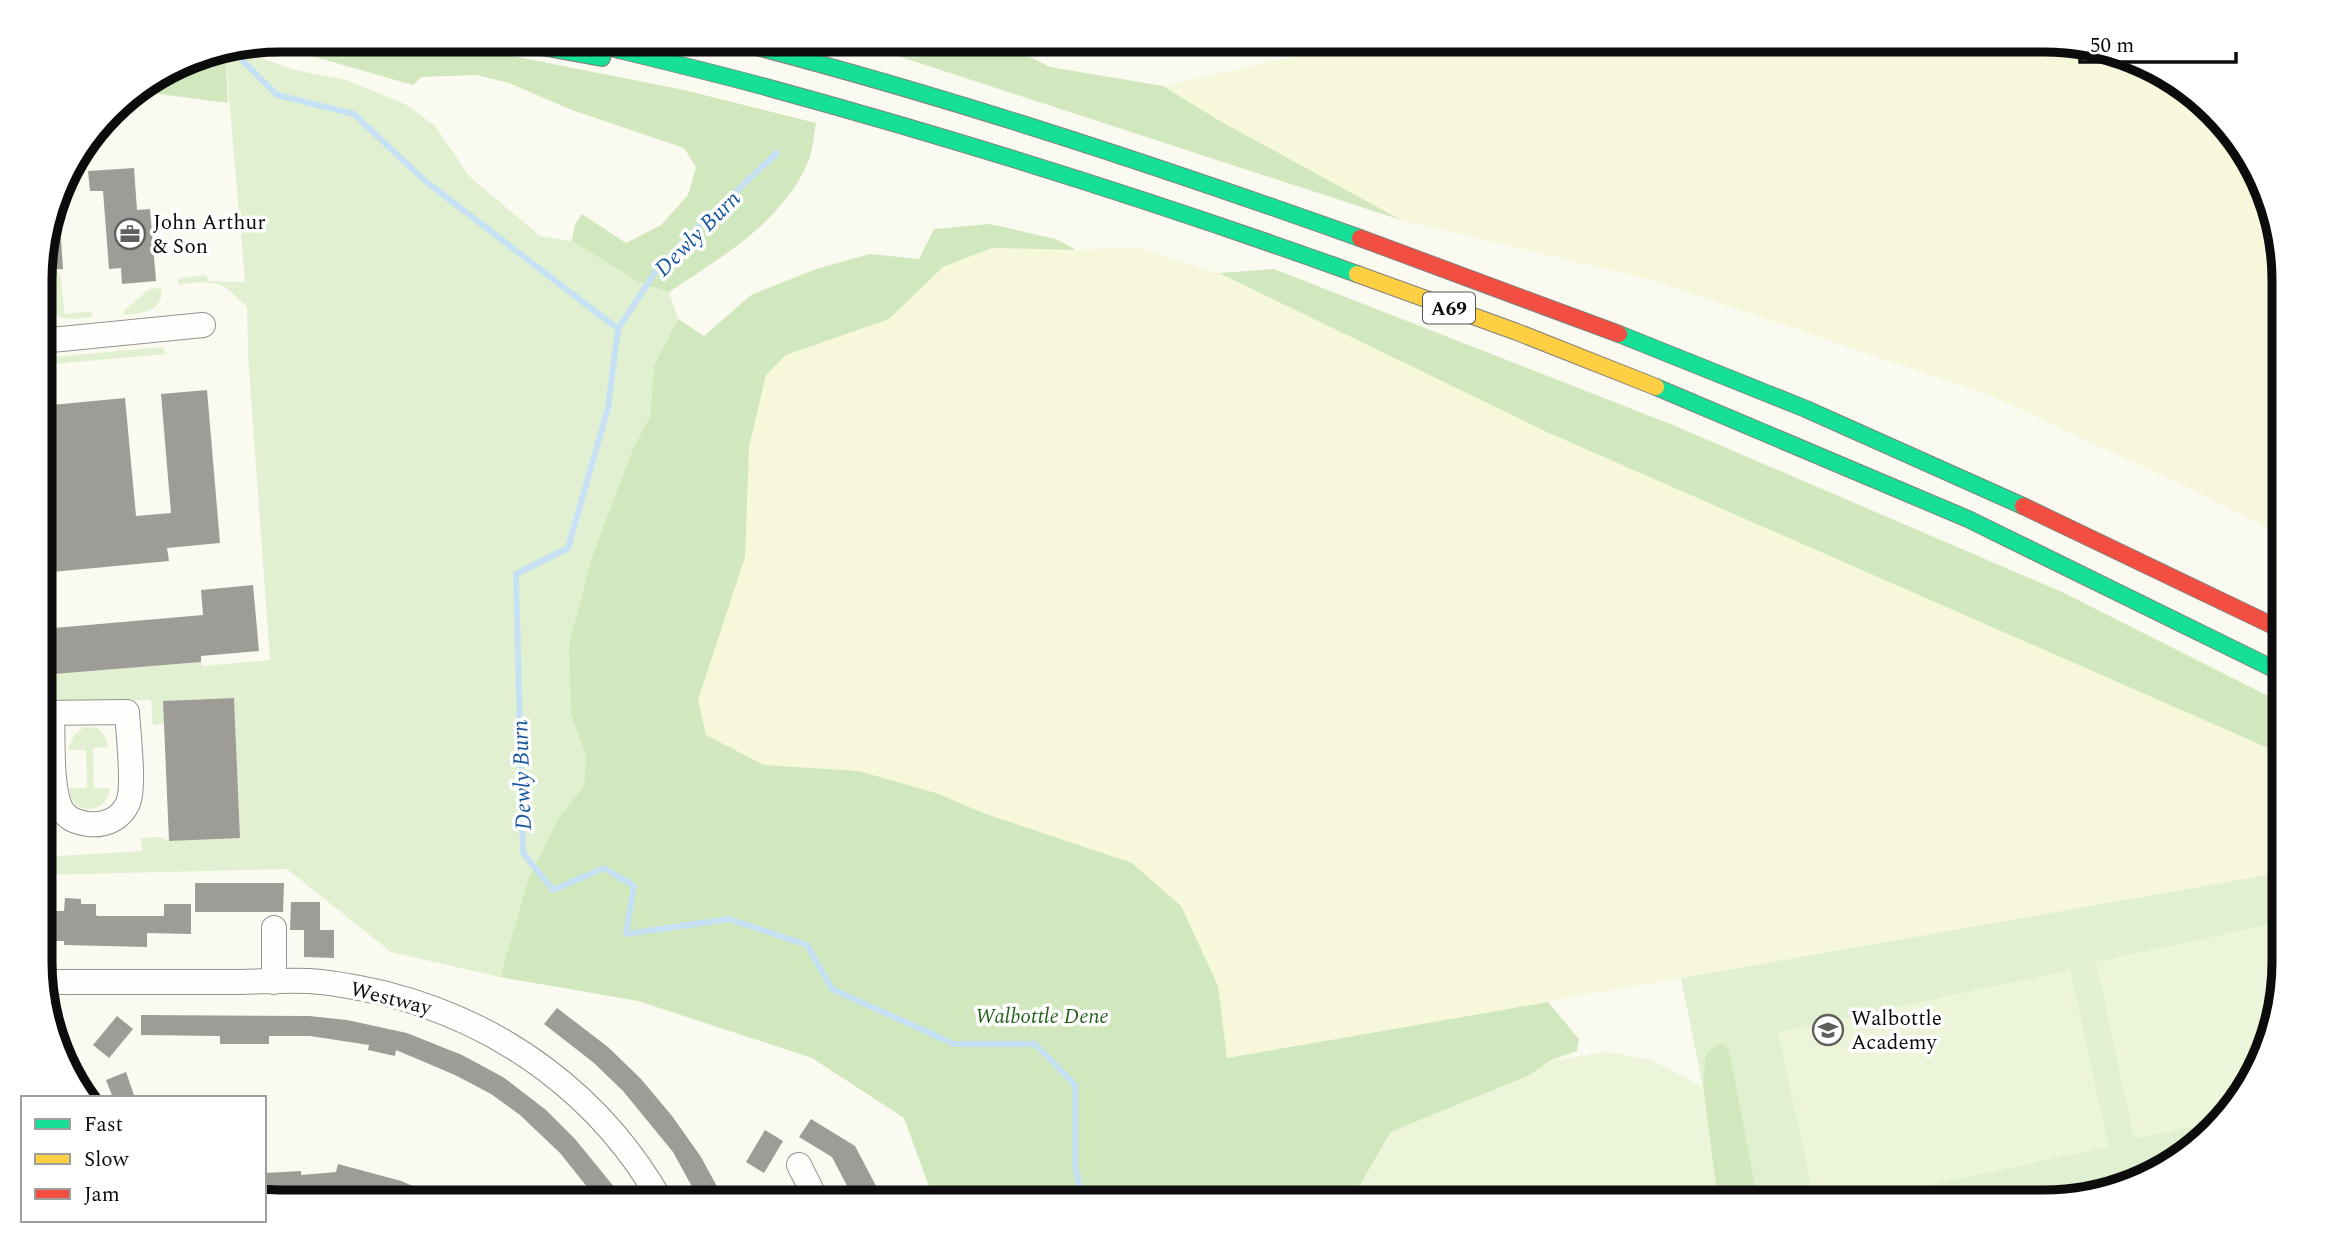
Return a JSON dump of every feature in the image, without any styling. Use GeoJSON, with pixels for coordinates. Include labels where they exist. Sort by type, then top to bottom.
{"type":"FeatureCollection","features":[{"type":"Feature","properties":{"kind":"highway","name":"A69"},"geometry":{"type":"LineString","coordinates":[[574,53],[773,89]]}},
{"type":"Feature","properties":{"kind":"highway","name":"A69"},"geometry":{"type":"LineString","coordinates":[[629,53],[773,89],[1021,162],[1277,245],[1517,332],[1722,413],[1968,519],[2272,668]]}},
{"type":"Feature","properties":{"kind":"highway","name":"A69"},"geometry":{"type":"LineString","coordinates":[[780,53],[1058,134],[1289,212],[1606,329],[1736,379],[1982,485],[2272,625]]}},
{"type":"Feature","properties":{"kind":"highway","name":"A69"},"geometry":{"type":"LineString","coordinates":[[789,53],[812,61]]}},
{"type":"Feature","properties":{"kind":"street"},"geometry":{"type":"LineString","coordinates":[[53,340],[203,325]]}},
{"type":"Feature","properties":{"kind":"street"},"geometry":{"type":"LineString","coordinates":[[52,713],[127,712],[129,801],[121,814],[109,822],[93,824],[75,821],[64,813],[58,803],[52,755]]}},
{"type":"Feature","properties":{"kind":"street"},"geometry":{"type":"LineString","coordinates":[[274,928],[274,982]]}},
{"type":"Feature","properties":{"kind":"street","name":"Westway"},"geometry":{"type":"LineString","coordinates":[[53,982],[309,981],[402,998],[437,1009],[478,1026],[548,1070],[605,1122],[632,1154],[655,1191]]}},
{"type":"Feature","properties":{"kind":"street"},"geometry":{"type":"LineString","coordinates":[[799,1165],[812,1191]]}},
{"type":"Feature","properties":{"kind":"green space"},"geometry":{"type":"Polygon","coordinates":[[[1313,52],[2045,52],[2089,57],[2146,76],[2195,109],[2216,130],[2249,179],[2265,221],[2271,250],[2272,280],[2272,530],[2187,487],[1987,394],[1648,279],[1401,220],[1220,121],[1163,86],[1313,52]]]}},
{"type":"Feature","properties":{"kind":"green space"},"geometry":{"type":"Polygon","coordinates":[[[301,53],[497,53],[684,90],[816,123],[809,160],[784,202],[750,236],[669,292],[638,282],[572,241],[575,224],[582,214],[626,243],[661,225],[688,195],[696,167],[684,148],[572,110],[509,83],[477,75],[421,77],[413,85],[301,53]]]}},
{"type":"Feature","properties":{"kind":"green space"},"geometry":{"type":"Polygon","coordinates":[[[902,53],[1022,53],[1050,67],[1163,86],[1220,121],[1401,220],[901,57],[902,53]]]}},
{"type":"Feature","properties":{"kind":"green space"},"geometry":{"type":"Polygon","coordinates":[[[251,55],[295,70],[346,80],[407,105],[435,126],[469,176],[540,236],[572,241],[638,282],[669,292],[678,319],[654,365],[650,417],[571,715],[586,756],[584,786],[558,818],[528,880],[500,977],[391,952],[287,869],[52,875],[52,856],[142,851],[141,838],[159,837],[169,841],[240,837],[234,698],[164,701],[164,724],[153,725],[151,700],[52,701],[52,674],[201,662],[203,666],[270,660],[248,355],[247,306],[219,285],[199,282],[179,285],[178,281],[179,278],[206,275],[208,281],[245,282],[226,60],[251,55]]]}},
{"type":"Feature","properties":{"kind":"green space"},"geometry":{"type":"Polygon","coordinates":[[[226,60],[228,103],[152,93],[179,76],[226,60]]]}},
{"type":"Feature","properties":{"kind":"green space","name":"Walbottle Dene"},"geometry":{"type":"Polygon","coordinates":[[[990,224],[1056,239],[1076,250],[992,248],[943,267],[889,319],[786,355],[766,375],[749,447],[745,557],[698,700],[706,735],[764,765],[859,771],[936,793],[986,814],[1132,863],[1181,906],[1218,986],[1227,1058],[1548,1002],[1579,1039],[1577,1051],[1549,1061],[1530,1075],[1391,1132],[1357,1190],[930,1191],[904,1118],[812,1058],[638,1001],[500,977],[528,880],[558,818],[584,786],[586,756],[571,715],[569,645],[592,557],[633,449],[650,417],[654,365],[678,319],[704,336],[751,295],[816,269],[870,254],[919,259],[934,229],[990,224]]]}},
{"type":"Feature","properties":{"kind":"green space"},"geometry":{"type":"Polygon","coordinates":[[[992,248],[1138,248],[1219,273],[1549,433],[2272,750],[2272,874],[1226,1058],[1218,986],[986,814],[936,793],[859,771],[764,765],[706,735],[698,700],[719,634],[747,488],[749,447],[766,374],[786,355],[889,319],[943,267],[992,248]]]}},
{"type":"Feature","properties":{"kind":"green space"},"geometry":{"type":"Polygon","coordinates":[[[1274,269],[1673,425],[2062,592],[2272,698],[2272,750],[1549,433],[1219,273],[1274,269]]]}},
{"type":"Feature","properties":{"kind":"green space"},"geometry":{"type":"Polygon","coordinates":[[[60,273],[65,314],[91,311],[92,317],[66,318],[55,313],[53,274],[60,273]]]}},
{"type":"Feature","properties":{"kind":"green space"},"geometry":{"type":"Polygon","coordinates":[[[161,288],[161,296],[156,306],[138,314],[124,315],[124,311],[149,289],[161,288]]]}},
{"type":"Feature","properties":{"kind":"green space"},"geometry":{"type":"Polygon","coordinates":[[[162,347],[167,354],[53,364],[53,357],[162,347]]]}},
{"type":"Feature","properties":{"kind":"green space"},"geometry":{"type":"Polygon","coordinates":[[[84,727],[98,728],[108,747],[93,748],[94,788],[110,788],[103,803],[89,809],[76,804],[69,788],[87,788],[86,750],[68,750],[74,735],[84,727]]]}},
{"type":"Feature","properties":{"kind":"green space"},"geometry":{"type":"Polygon","coordinates":[[[2272,874],[2271,993],[2265,1022],[2249,1064],[2216,1113],[2195,1134],[2146,1167],[2089,1186],[2060,1190],[1756,1190],[1729,1049],[1705,1058],[1703,1087],[1681,978],[2272,874]]]}},
{"type":"Feature","properties":{"kind":"green space"},"geometry":{"type":"Polygon","coordinates":[[[2272,924],[2271,993],[2265,1022],[2249,1064],[2234,1089],[2205,1124],[2134,1139],[2096,962],[2272,924]]]}},
{"type":"Feature","properties":{"kind":"green space"},"geometry":{"type":"Polygon","coordinates":[[[2070,970],[2109,1147],[1906,1190],[1812,1190],[1778,1032],[2070,970]]]}},
{"type":"Feature","properties":{"kind":"green space"},"geometry":{"type":"Polygon","coordinates":[[[1720,1043],[1729,1049],[1756,1190],[1716,1190],[1703,1087],[1705,1058],[1710,1050],[1720,1043]]]}},
{"type":"Feature","properties":{"kind":"green space"},"geometry":{"type":"Polygon","coordinates":[[[1607,1052],[1651,1060],[1703,1087],[1716,1190],[1357,1190],[1391,1132],[1530,1075],[1549,1061],[1607,1052]]]}},
{"type":"Feature","properties":{"kind":"building"},"geometry":{"type":"Polygon","coordinates":[[[134,168],[137,210],[150,209],[156,281],[122,284],[121,268],[109,269],[103,191],[90,191],[88,171],[134,168]]]}},
{"type":"Feature","properties":{"kind":"building"},"geometry":{"type":"Polygon","coordinates":[[[60,221],[63,269],[53,270],[60,221]]]}},
{"type":"Feature","properties":{"kind":"building"},"geometry":{"type":"Polygon","coordinates":[[[207,390],[220,543],[167,548],[169,561],[53,572],[53,405],[125,398],[136,516],[171,513],[161,394],[207,390]]]}},
{"type":"Feature","properties":{"kind":"building"},"geometry":{"type":"Polygon","coordinates":[[[253,585],[259,651],[201,656],[201,662],[52,674],[52,628],[203,615],[201,590],[253,585]]]}},
{"type":"Feature","properties":{"kind":"building"},"geometry":{"type":"Polygon","coordinates":[[[234,698],[240,838],[169,841],[163,701],[234,698]]]}},
{"type":"Feature","properties":{"kind":"building"},"geometry":{"type":"Polygon","coordinates":[[[195,883],[284,883],[283,912],[195,912],[195,883]]]}},
{"type":"Feature","properties":{"kind":"building"},"geometry":{"type":"Polygon","coordinates":[[[65,898],[81,899],[81,904],[96,904],[98,916],[164,916],[164,904],[191,904],[191,934],[147,933],[147,947],[64,945],[64,941],[52,941],[52,911],[64,911],[65,898]]]}},
{"type":"Feature","properties":{"kind":"building"},"geometry":{"type":"Polygon","coordinates":[[[291,902],[320,902],[320,930],[334,930],[334,958],[304,957],[304,930],[290,930],[291,902]]]}},
{"type":"Feature","properties":{"kind":"building"},"geometry":{"type":"Polygon","coordinates":[[[557,1008],[608,1047],[641,1079],[672,1116],[701,1157],[719,1191],[694,1191],[673,1152],[623,1091],[594,1063],[544,1024],[557,1008]]]}},
{"type":"Feature","properties":{"kind":"building"},"geometry":{"type":"Polygon","coordinates":[[[141,1015],[309,1016],[347,1020],[407,1033],[462,1055],[503,1077],[546,1110],[575,1139],[617,1191],[590,1191],[560,1153],[520,1115],[491,1094],[455,1075],[396,1050],[395,1056],[368,1050],[369,1045],[310,1036],[269,1036],[269,1044],[220,1044],[220,1036],[141,1035],[141,1015]]]}},
{"type":"Feature","properties":{"kind":"building"},"geometry":{"type":"Polygon","coordinates":[[[117,1016],[133,1029],[109,1058],[93,1045],[117,1016]]]}},
{"type":"Feature","properties":{"kind":"building"},"geometry":{"type":"Polygon","coordinates":[[[126,1072],[134,1096],[112,1096],[106,1080],[126,1072]]]}},
{"type":"Feature","properties":{"kind":"building"},"geometry":{"type":"Polygon","coordinates":[[[811,1119],[855,1146],[879,1191],[850,1191],[832,1157],[799,1137],[811,1119]]]}},
{"type":"Feature","properties":{"kind":"building"},"geometry":{"type":"Polygon","coordinates":[[[765,1130],[783,1141],[764,1173],[746,1162],[765,1130]]]}},
{"type":"Feature","properties":{"kind":"building"},"geometry":{"type":"Polygon","coordinates":[[[338,1164],[401,1181],[424,1191],[266,1190],[266,1173],[301,1171],[301,1175],[336,1172],[338,1164]]]}},
{"type":"Feature","properties":{"kind":"waterway"},"geometry":{"type":"LineString","coordinates":[[239,57],[277,95],[354,114],[424,180],[618,329]]}},
{"type":"Feature","properties":{"kind":"waterway","name":"Dewly Burn"},"geometry":{"type":"LineString","coordinates":[[777,153],[698,227],[656,271],[618,329],[608,408],[568,548],[516,574],[523,853],[553,890],[604,868],[634,886],[626,934],[729,919],[807,945],[832,989],[954,1044],[1035,1044],[1075,1085],[1075,1166],[1080,1191]]}},
{"type":"Feature","properties":{"kind":"traffic: fast"},"geometry":{"type":"LineString","coordinates":[[574,53],[602,58]]}},
{"type":"Feature","properties":{"kind":"traffic: fast"},"geometry":{"type":"LineString","coordinates":[[630,53],[749,82],[920,131],[1140,199],[1357,274]]}},
{"type":"Feature","properties":{"kind":"traffic: fast"},"geometry":{"type":"LineString","coordinates":[[778,53],[969,107],[1360,238]]}},
{"type":"Feature","properties":{"kind":"traffic: fast"},"geometry":{"type":"LineString","coordinates":[[1619,334],[1806,409],[2023,506]]}},
{"type":"Feature","properties":{"kind":"traffic: fast"},"geometry":{"type":"LineString","coordinates":[[1656,387],[1968,519],[2272,668]]}},
{"type":"Feature","properties":{"kind":"traffic: slow"},"geometry":{"type":"LineString","coordinates":[[1357,274],[1517,332],[1656,387]]}},
{"type":"Feature","properties":{"kind":"traffic: jam"},"geometry":{"type":"LineString","coordinates":[[1360,238],[1619,334]]}},
{"type":"Feature","properties":{"kind":"traffic: jam"},"geometry":{"type":"LineString","coordinates":[[2023,506],[2272,625]]}},
{"type":"Feature","properties":{"kind":"place","name":"John Arthur & Son"},"geometry":{"type":"Point","coordinates":[130,234]}},
{"type":"Feature","properties":{"kind":"place","name":"Walbottle Academy"},"geometry":{"type":"Point","coordinates":[1828,1030]}}]}
